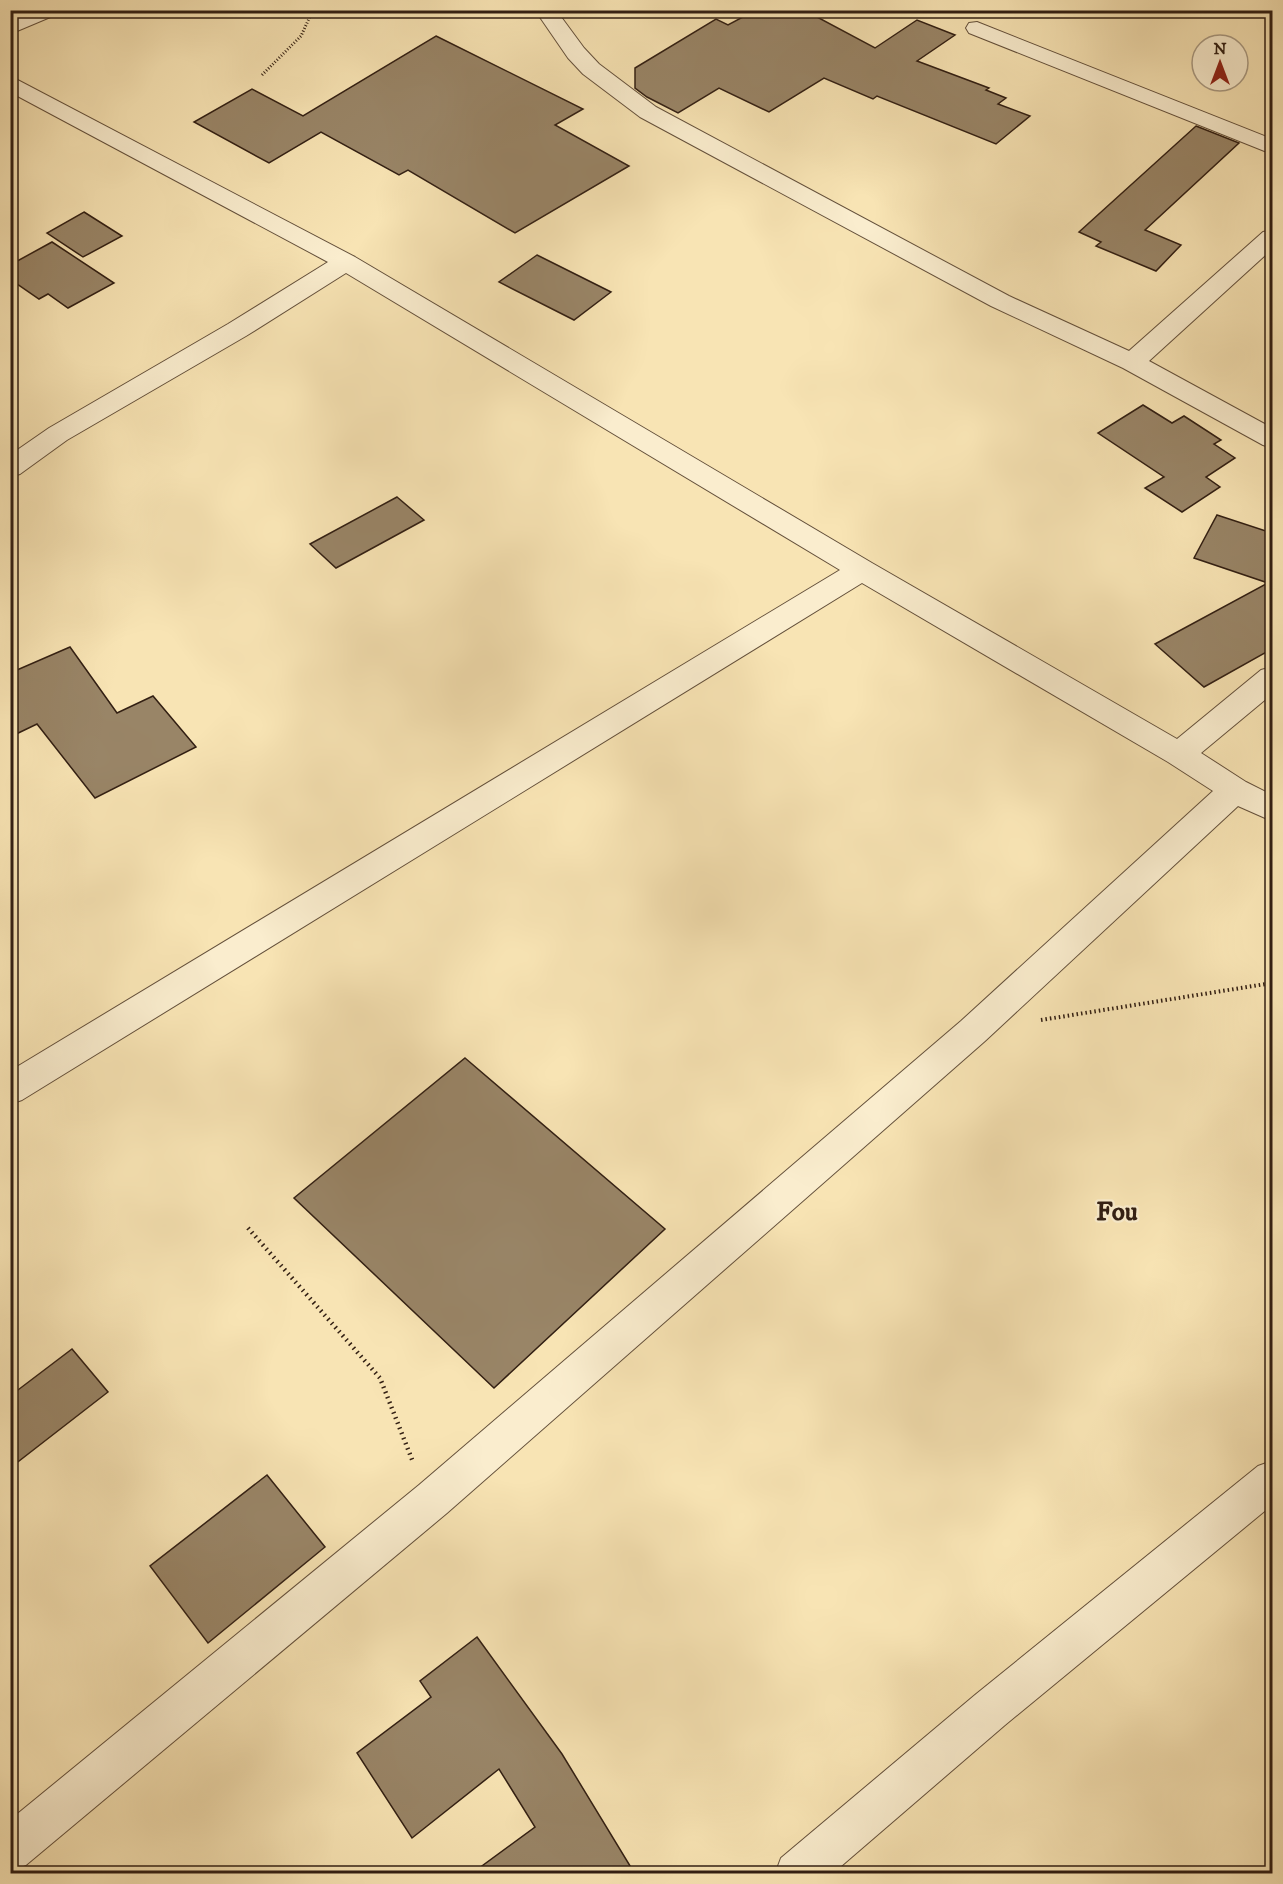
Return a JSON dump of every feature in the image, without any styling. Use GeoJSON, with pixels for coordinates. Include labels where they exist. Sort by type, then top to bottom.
{"type":"FeatureCollection","features":[{"type":"Feature","properties":{"kind":"street"},"geometry":{"type":"LineString","coordinates":[[10,28],[47,10]]}},
{"type":"Feature","properties":{"kind":"street"},"geometry":{"type":"LineString","coordinates":[[548,11],[576,53],[591,69],[648,112],[1000,301],[1132,362],[1272,439]]}},
{"type":"Feature","properties":{"kind":"street"},"geometry":{"type":"LineString","coordinates":[[977,28],[1272,147]]}},
{"type":"Feature","properties":{"kind":"street"},"geometry":{"type":"LineString","coordinates":[[10,83],[346,262],[862,570],[1179,754],[1235,790],[1272,809]]}},
{"type":"Feature","properties":{"kind":"street"},"geometry":{"type":"LineString","coordinates":[[1132,362],[1272,237]]}},
{"type":"Feature","properties":{"kind":"street"},"geometry":{"type":"LineString","coordinates":[[10,468],[58,434],[229,335],[346,262]]}},
{"type":"Feature","properties":{"kind":"street"},"geometry":{"type":"LineString","coordinates":[[10,444],[58,434]]}},
{"type":"Feature","properties":{"kind":"street"},"geometry":{"type":"LineString","coordinates":[[10,1089],[218,965],[862,570]]}},
{"type":"Feature","properties":{"kind":"street"},"geometry":{"type":"LineString","coordinates":[[1179,754],[1272,678]]}},
{"type":"Feature","properties":{"kind":"street"},"geometry":{"type":"LineString","coordinates":[[10,1849],[433,1499],[973,1031],[1235,790]]}},
{"type":"Feature","properties":{"kind":"street"},"geometry":{"type":"LineString","coordinates":[[797,1874],[990,1710],[1272,1479]]}},
{"type":"Feature","properties":{"kind":"path"},"geometry":{"type":"LineString","coordinates":[[262,75],[301,36],[313,10]]}},
{"type":"Feature","properties":{"kind":"path"},"geometry":{"type":"LineString","coordinates":[[973,1031],[1272,982]]}},
{"type":"Feature","properties":{"kind":"path"},"geometry":{"type":"LineString","coordinates":[[248,1228],[380,1378],[420,1479],[433,1499]]}},
{"type":"Feature","properties":{"kind":"building"},"geometry":{"type":"Polygon","coordinates":[[[756,10],[804,10],[875,48],[917,20],[955,35],[917,61],[989,88],[986,90],[1006,98],[998,104],[1030,116],[996,144],[877,96],[873,99],[824,78],[769,112],[719,88],[678,113],[635,88],[635,68],[716,19],[728,25],[756,10]]]}},
{"type":"Feature","properties":{"kind":"building"},"geometry":{"type":"Polygon","coordinates":[[[436,36],[583,109],[555,125],[629,166],[515,233],[408,170],[399,175],[321,132],[269,163],[194,122],[252,89],[303,116],[436,36]]]}},
{"type":"Feature","properties":{"kind":"building"},"geometry":{"type":"Polygon","coordinates":[[[1196,126],[1239,143],[1145,230],[1181,245],[1156,271],[1096,246],[1101,242],[1079,232],[1196,126]]]}},
{"type":"Feature","properties":{"kind":"building"},"geometry":{"type":"Polygon","coordinates":[[[84,212],[122,236],[83,257],[47,233],[84,212]]]}},
{"type":"Feature","properties":{"kind":"building"},"geometry":{"type":"Polygon","coordinates":[[[52,242],[114,283],[68,308],[48,294],[39,299],[10,279],[10,265],[52,242]]]}},
{"type":"Feature","properties":{"kind":"building"},"geometry":{"type":"Polygon","coordinates":[[[537,255],[611,292],[574,320],[499,282],[537,255]]]}},
{"type":"Feature","properties":{"kind":"building"},"geometry":{"type":"Polygon","coordinates":[[[1143,405],[1172,423],[1184,416],[1221,440],[1214,444],[1235,458],[1206,477],[1220,487],[1182,512],[1145,488],[1164,477],[1098,433],[1143,405]]]}},
{"type":"Feature","properties":{"kind":"building"},"geometry":{"type":"Polygon","coordinates":[[[397,497],[424,520],[336,568],[310,544],[397,497]]]}},
{"type":"Feature","properties":{"kind":"building"},"geometry":{"type":"Polygon","coordinates":[[[1217,515],[1272,533],[1272,649],[1204,687],[1155,644],[1268,583],[1194,558],[1217,515]]]}},
{"type":"Feature","properties":{"kind":"building"},"geometry":{"type":"Polygon","coordinates":[[[70,647],[117,713],[153,696],[196,747],[95,798],[37,724],[10,737],[10,673],[70,647]]]}},
{"type":"Feature","properties":{"kind":"building"},"geometry":{"type":"Polygon","coordinates":[[[465,1058],[665,1229],[494,1388],[294,1198],[465,1058]]]}},
{"type":"Feature","properties":{"kind":"building"},"geometry":{"type":"Polygon","coordinates":[[[72,1349],[108,1392],[10,1468],[10,1396],[72,1349]]]}},
{"type":"Feature","properties":{"kind":"building"},"geometry":{"type":"Polygon","coordinates":[[[267,1475],[325,1547],[208,1643],[150,1566],[267,1475]]]}},
{"type":"Feature","properties":{"kind":"building"},"geometry":{"type":"Polygon","coordinates":[[[477,1637],[562,1754],[635,1874],[471,1874],[535,1827],[499,1769],[412,1838],[357,1753],[431,1697],[420,1681],[477,1637]]]}},
{"type":"Feature","properties":{"kind":"district","name":"Fou"},"geometry":{"type":"Point","coordinates":[1117,1212]}}]}
